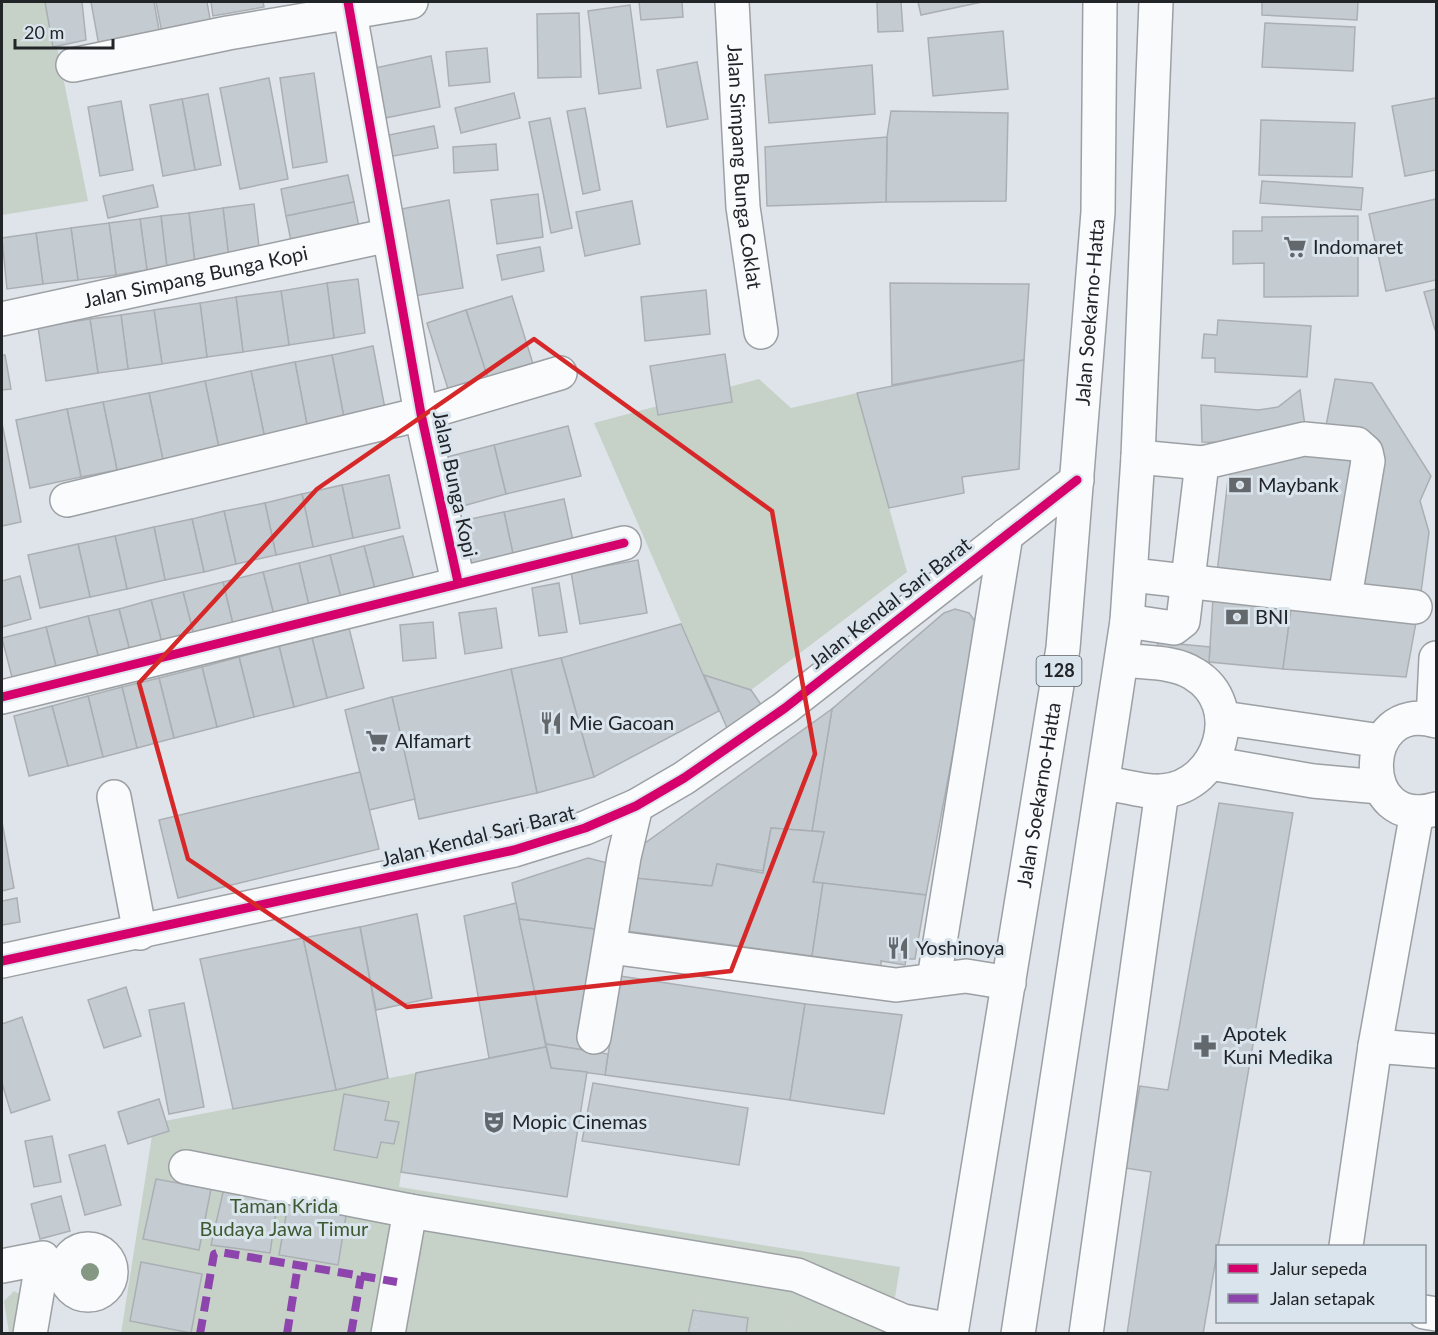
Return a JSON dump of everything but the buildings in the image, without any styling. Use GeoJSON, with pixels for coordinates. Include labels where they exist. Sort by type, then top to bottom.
{"type":"FeatureCollection","features":[{"type":"Feature","properties":{"kind":"street"},"geometry":{"type":"LineString","coordinates":[[72,65],[349,7],[411,2]]}},
{"type":"Feature","properties":{"kind":"street","name":"Jalan Simpang Bunga Coklat"},"geometry":{"type":"LineString","coordinates":[[732,2],[743,207],[761,332]]}},
{"type":"Feature","properties":{"kind":"street","name":"Jalan Soekarno-Hatta"},"geometry":{"type":"LineString","coordinates":[[959,1332],[1009,983],[1063,648],[1098,212],[1100,2]]}},
{"type":"Feature","properties":{"kind":"street"},"geometry":{"type":"LineString","coordinates":[[1018,1334],[1104,783],[1132,575],[1156,2]]}},
{"type":"Feature","properties":{"kind":"street","name":"Jalan Bunga Kopi"},"geometry":{"type":"LineString","coordinates":[[2,697],[458,582],[421,414],[349,7]]}},
{"type":"Feature","properties":{"kind":"street","name":"Jalan Simpang Bunga Kopi"},"geometry":{"type":"LineString","coordinates":[[2,319],[389,235]]}},
{"type":"Feature","properties":{"kind":"street"},"geometry":{"type":"LineString","coordinates":[[67,500],[421,414],[560,373]]}},
{"type":"Feature","properties":{"kind":"street"},"geometry":{"type":"LineString","coordinates":[[1138,457],[1202,463],[1304,439],[1357,444],[1366,452],[1368,461],[1345,597]]}},
{"type":"Feature","properties":{"kind":"street"},"geometry":{"type":"LineString","coordinates":[[1127,621],[1174,628],[1180,626],[1202,463]]}},
{"type":"Feature","properties":{"kind":"street","name":"Jalan Kendal Sari Barat"},"geometry":{"type":"LineString","coordinates":[[2,961],[140,933],[514,850],[585,828],[636,806],[684,778],[785,708],[1077,480]]}},
{"type":"Feature","properties":{"kind":"street"},"geometry":{"type":"LineString","coordinates":[[934,979],[1006,535]]}},
{"type":"Feature","properties":{"kind":"street"},"geometry":{"type":"LineString","coordinates":[[458,582],[624,543]]}},
{"type":"Feature","properties":{"kind":"street"},"geometry":{"type":"LineString","coordinates":[[1132,575],[1187,579],[1416,607]]}},
{"type":"Feature","properties":{"kind":"street"},"geometry":{"type":"LineString","coordinates":[[1346,1245],[1375,1046],[1427,810],[1395,804],[1380,787],[1375,766],[1381,741],[1395,727],[1407,720],[1435,720],[1437,658]]}},
{"type":"Feature","properties":{"kind":"street"},"geometry":{"type":"LineString","coordinates":[[1104,783],[1162,791],[1188,782],[1209,763],[1220,742],[1223,718],[1213,693],[1194,674],[1176,666],[1122,660]]}},
{"type":"Feature","properties":{"kind":"street"},"geometry":{"type":"LineString","coordinates":[[1223,718],[1381,741]]}},
{"type":"Feature","properties":{"kind":"street"},"geometry":{"type":"LineString","coordinates":[[1209,763],[1313,781],[1380,787]]}},
{"type":"Feature","properties":{"kind":"street"},"geometry":{"type":"LineString","coordinates":[[1086,1334],[1162,791]]}},
{"type":"Feature","properties":{"kind":"street"},"geometry":{"type":"LineString","coordinates":[[114,797],[140,933]]}},
{"type":"Feature","properties":{"kind":"street"},"geometry":{"type":"LineString","coordinates":[[594,1037],[624,857],[636,806]]}},
{"type":"Feature","properties":{"kind":"street"},"geometry":{"type":"LineString","coordinates":[[610,947],[896,985],[966,976],[1009,983]]}},
{"type":"Feature","properties":{"kind":"street"},"geometry":{"type":"LineString","coordinates":[[1375,1046],[1437,1051]]}},
{"type":"Feature","properties":{"kind":"street"},"geometry":{"type":"LineString","coordinates":[[186,1167],[410,1211],[706,1258],[797,1275],[903,1321],[959,1332]]}},
{"type":"Feature","properties":{"kind":"street"},"geometry":{"type":"LineString","coordinates":[[388,1334],[410,1211]]}},
{"type":"Feature","properties":{"kind":"street"},"geometry":{"type":"LineString","coordinates":[[2,1266],[82,1249],[70,1258],[64,1272],[70,1287],[82,1295],[32,1319]]}},
{"type":"Feature","properties":{"kind":"street"},"geometry":{"type":"LineString","coordinates":[[32,1319],[43,1258]]}},
{"type":"Feature","properties":{"kind":"path"},"geometry":{"type":"LineString","coordinates":[[694,1334],[706,1258]]}},
{"type":"Feature","properties":{"kind":"highlighted area"},"geometry":{"type":"Polygon","coordinates":[[[534,339],[772,511],[815,754],[731,971],[407,1007],[188,859],[139,683],[317,489],[534,339]]]}},
{"type":"Feature","properties":{"kind":"green space"},"geometry":{"type":"Polygon","coordinates":[[[2,2],[48,2],[88,201],[2,215],[2,2]]]}},
{"type":"Feature","properties":{"kind":"green space"},"geometry":{"type":"Polygon","coordinates":[[[759,379],[791,408],[857,393],[907,572],[751,690],[704,675],[594,423],[759,379]]]}},
{"type":"Feature","properties":{"kind":"green space","name":"Taman Krida Budaya Jawa Timur"},"geometry":{"type":"Polygon","coordinates":[[[416,1073],[399,1187],[900,1267],[889,1333],[121,1334],[154,1123],[416,1073]]]}},
{"type":"Feature","properties":{"kind":"green space"},"geometry":{"type":"Polygon","coordinates":[[[14,1291],[23,1296],[21,1333],[9,1333],[4,1301],[14,1291]]]}},
{"type":"Feature","properties":{"kind":"marked path"},"geometry":{"type":"LineString","coordinates":[[200,1334],[214,1254],[220,1252],[397,1282]]}},
{"type":"Feature","properties":{"kind":"marked path"},"geometry":{"type":"LineString","coordinates":[[287,1334],[298,1265]]}},
{"type":"Feature","properties":{"kind":"marked path"},"geometry":{"type":"LineString","coordinates":[[351,1334],[361,1276]]}},
{"type":"Feature","properties":{"kind":"cycle path"},"geometry":{"type":"LineString","coordinates":[[348,2],[421,414],[458,582]]}},
{"type":"Feature","properties":{"kind":"cycle path"},"geometry":{"type":"LineString","coordinates":[[2,961],[514,850],[585,828],[636,806],[684,778],[785,708],[1077,480]]}},
{"type":"Feature","properties":{"kind":"cycle path"},"geometry":{"type":"LineString","coordinates":[[2,697],[624,543]]}},
{"type":"Feature","properties":{"kind":"place","name":"Indomaret"},"geometry":{"type":"Point","coordinates":[1295,247]}},
{"type":"Feature","properties":{"kind":"place","name":"Maybank"},"geometry":{"type":"Point","coordinates":[1240,485]}},
{"type":"Feature","properties":{"kind":"place","name":"BNI"},"geometry":{"type":"Point","coordinates":[1237,617]}},
{"type":"Feature","properties":{"kind":"place","name":"Mie Gacoan"},"geometry":{"type":"Point","coordinates":[551,723]}},
{"type":"Feature","properties":{"kind":"place","name":"Alfamart"},"geometry":{"type":"Point","coordinates":[377,741]}},
{"type":"Feature","properties":{"kind":"place","name":"Yoshinoya"},"geometry":{"type":"Point","coordinates":[898,948]}},
{"type":"Feature","properties":{"kind":"place","name":"Apotek Kuni Medika"},"geometry":{"type":"Point","coordinates":[1205,1046]}},
{"type":"Feature","properties":{"kind":"place","name":"Mopic Cinemas"},"geometry":{"type":"Point","coordinates":[494,1122]}}]}
